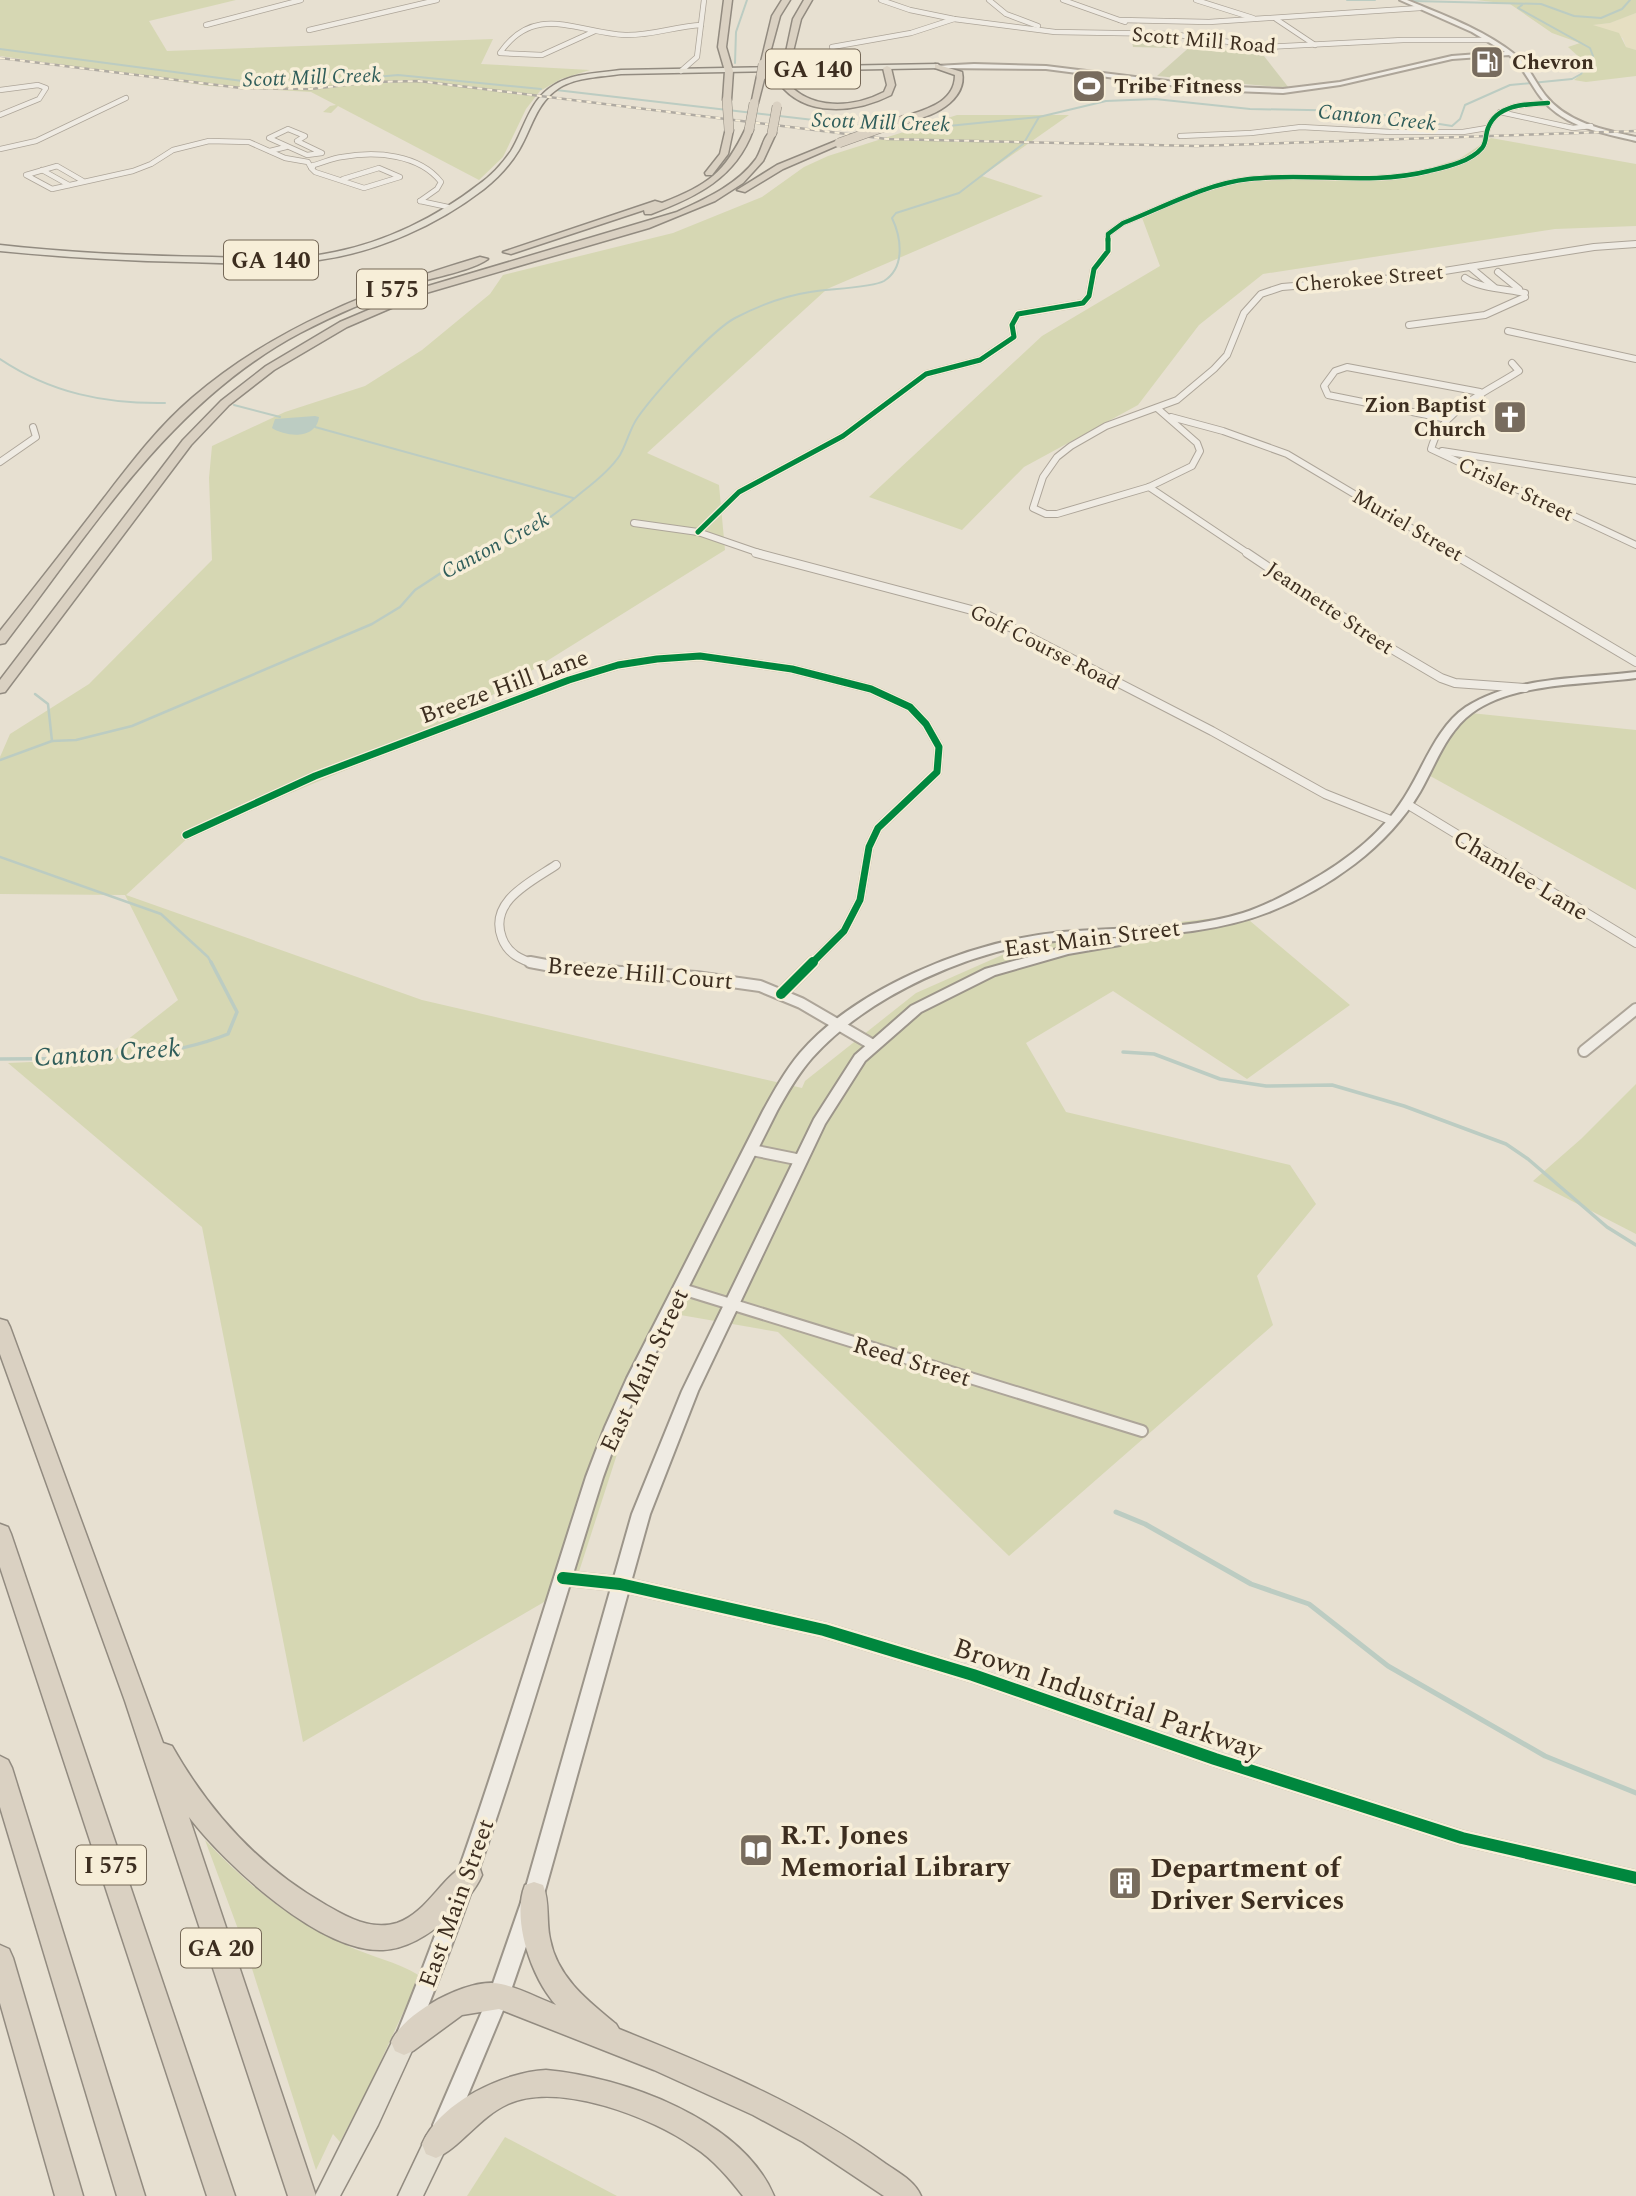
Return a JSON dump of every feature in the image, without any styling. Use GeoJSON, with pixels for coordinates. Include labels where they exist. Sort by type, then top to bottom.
{"type":"FeatureCollection","features":[{"type":"Feature","properties":{"kind":"highway"},"geometry":{"type":"LineString","coordinates":[[508,252],[643,209],[683,192],[701,180],[720,161],[728,145],[729,130],[726,71],[728,0]]}},
{"type":"Feature","properties":{"kind":"highway","name":"I 575"},"geometry":{"type":"LineString","coordinates":[[0,640],[162,434],[219,382],[274,344],[353,304],[426,276],[629,218],[688,195],[715,179],[733,164],[743,149],[770,36],[776,16],[786,0]]}},
{"type":"Feature","properties":{"kind":"highway","name":"I 575"},"geometry":{"type":"LineString","coordinates":[[0,689],[188,441],[225,403],[271,367],[333,330],[420,292],[617,234],[682,212],[724,191],[760,160],[772,133],[797,19],[808,0]]}},
{"type":"Feature","properties":{"kind":"highway"},"geometry":{"type":"LineString","coordinates":[[770,10],[770,36]]}},
{"type":"Feature","properties":{"kind":"highway"},"geometry":{"type":"LineString","coordinates":[[938,66],[959,75]]}},
{"type":"Feature","properties":{"kind":"highway"},"geometry":{"type":"LineString","coordinates":[[959,75],[970,66]]}},
{"type":"Feature","properties":{"kind":"highway","name":"GA 140"},"geometry":{"type":"LineString","coordinates":[[783,79],[790,95],[806,101],[826,105],[859,104],[888,93],[891,85],[887,68]]}},
{"type":"Feature","properties":{"kind":"highway"},"geometry":{"type":"LineString","coordinates":[[617,234],[712,205],[780,167],[909,118],[951,99],[959,88],[959,75]]}},
{"type":"Feature","properties":{"kind":"highway"},"geometry":{"type":"LineString","coordinates":[[0,701],[25,655]]}},
{"type":"Feature","properties":{"kind":"highway","name":"GA 20"},"geometry":{"type":"LineString","coordinates":[[0,1327],[137,1701],[302,2196]]}},
{"type":"Feature","properties":{"kind":"highway","name":"I 575"},"geometry":{"type":"LineString","coordinates":[[0,1534],[220,2196]]}},
{"type":"Feature","properties":{"kind":"highway"},"geometry":{"type":"LineString","coordinates":[[137,1701],[170,1765],[201,1815],[243,1862],[290,1900],[318,1916],[358,1935],[390,1937],[419,1926],[470,1875]]}},
{"type":"Feature","properties":{"kind":"highway"},"geometry":{"type":"LineString","coordinates":[[0,1768],[131,2196]]}},
{"type":"Feature","properties":{"kind":"highway"},"geometry":{"type":"LineString","coordinates":[[534,1894],[533,1924],[536,1947],[543,1967],[564,1995],[621,2044]]}},
{"type":"Feature","properties":{"kind":"highway"},"geometry":{"type":"LineString","coordinates":[[0,1958],[69,2196]]}},
{"type":"Feature","properties":{"kind":"highway"},"geometry":{"type":"LineString","coordinates":[[404,2042],[447,2006],[473,1998],[499,1996],[760,2102],[826,2139],[908,2196]]}},
{"type":"Feature","properties":{"kind":"highway"},"geometry":{"type":"LineString","coordinates":[[436,2144],[466,2114],[486,2100],[529,2084],[561,2083],[661,2115],[697,2132],[731,2161],[760,2196]]}},
{"type":"Feature","properties":{"kind":"main road"},"geometry":{"type":"LineString","coordinates":[[887,68],[938,66]]}},
{"type":"Feature","properties":{"kind":"main road","name":"GA 140"},"geometry":{"type":"LineString","coordinates":[[0,248],[83,258],[262,260],[321,257],[363,248],[388,239],[484,184],[512,153],[534,105],[560,83],[602,73],[887,68]]}},
{"type":"Feature","properties":{"kind":"main road","name":"East Main Street"},"geometry":{"type":"LineString","coordinates":[[410,2196],[436,2144],[499,1996],[534,1894],[620,1584],[646,1501],[690,1391],[801,1160],[819,1123],[860,1058],[916,1009],[990,972],[1068,950],[1176,934],[1272,906],[1339,869],[1363,852],[1407,804],[1423,774],[1465,713],[1486,701],[1525,688],[1636,675]]}},
{"type":"Feature","properties":{"kind":"main road","name":"East Main Street"},"geometry":{"type":"LineString","coordinates":[[327,2196],[404,2042],[443,1950],[470,1875],[562,1578],[612,1430],[655,1335],[682,1289],[768,1114],[803,1060],[816,1045],[863,1009],[930,971],[1009,945],[1054,937],[1145,933],[1223,921]]}},
{"type":"Feature","properties":{"kind":"street"},"geometry":{"type":"LineString","coordinates":[[206,25],[301,0]]}},
{"type":"Feature","properties":{"kind":"street"},"geometry":{"type":"LineString","coordinates":[[309,30],[437,0]]}},
{"type":"Feature","properties":{"kind":"street"},"geometry":{"type":"LineString","coordinates":[[681,71],[697,57],[704,0]]}},
{"type":"Feature","properties":{"kind":"street","name":"Scott Mill Road"},"geometry":{"type":"LineString","coordinates":[[881,0],[910,10],[954,19],[1055,32],[1161,33],[1266,47],[1403,40],[1489,40]]}},
{"type":"Feature","properties":{"kind":"street"},"geometry":{"type":"LineString","coordinates":[[989,0],[1006,14],[1055,32]]}},
{"type":"Feature","properties":{"kind":"street"},"geometry":{"type":"LineString","coordinates":[[1063,0],[1161,33]]}},
{"type":"Feature","properties":{"kind":"street"},"geometry":{"type":"LineString","coordinates":[[1196,0],[1258,19]]}},
{"type":"Feature","properties":{"kind":"street"},"geometry":{"type":"LineString","coordinates":[[1405,0],[1489,40],[1509,53],[1521,63],[1548,103],[1576,120],[1636,139]]}},
{"type":"Feature","properties":{"kind":"street"},"geometry":{"type":"LineString","coordinates":[[1119,20],[1200,22],[1276,19],[1420,8]]}},
{"type":"Feature","properties":{"kind":"street"},"geometry":{"type":"LineString","coordinates":[[832,47],[911,33],[954,19]]}},
{"type":"Feature","properties":{"kind":"street"},"geometry":{"type":"LineString","coordinates":[[1276,19],[1315,45]]}},
{"type":"Feature","properties":{"kind":"street"},"geometry":{"type":"LineString","coordinates":[[595,31],[542,55],[500,53],[527,27],[545,22],[561,22],[595,31],[637,34],[671,27],[701,25]]}},
{"type":"Feature","properties":{"kind":"street"},"geometry":{"type":"LineString","coordinates":[[938,66],[1056,69],[1216,89],[1275,91],[1322,86],[1464,55],[1509,53]]}},
{"type":"Feature","properties":{"kind":"street"},"geometry":{"type":"LineString","coordinates":[[0,90],[38,85],[46,89],[39,99],[0,115]]}},
{"type":"Feature","properties":{"kind":"street"},"geometry":{"type":"LineString","coordinates":[[0,149],[36,141],[126,99]]}},
{"type":"Feature","properties":{"kind":"street"},"geometry":{"type":"LineString","coordinates":[[698,532],[739,492],[843,436],[926,374],[980,360],[1013,340],[1012,325],[1018,314],[1083,303],[1089,296],[1094,269],[1108,251],[1108,234],[1123,223],[1223,185],[1244,180],[1350,180],[1416,175],[1476,154],[1486,142],[1487,128],[1500,112],[1520,105],[1548,103]]}},
{"type":"Feature","properties":{"kind":"street"},"geometry":{"type":"LineString","coordinates":[[1500,112],[1573,128],[1591,126]]}},
{"type":"Feature","properties":{"kind":"street"},"geometry":{"type":"LineString","coordinates":[[1180,136],[1251,133],[1301,127],[1451,132],[1487,128]]}},
{"type":"Feature","properties":{"kind":"street"},"geometry":{"type":"LineString","coordinates":[[270,151],[286,147],[307,155],[322,153],[297,141],[304,136],[288,129],[269,138],[286,147]]}},
{"type":"Feature","properties":{"kind":"street"},"geometry":{"type":"LineString","coordinates":[[83,181],[57,166],[26,175],[52,189],[143,168],[173,149],[209,141],[248,142],[285,158],[310,164],[372,154],[417,163],[429,168],[441,182],[437,189],[421,201],[422,205],[442,208]]}},
{"type":"Feature","properties":{"kind":"street"},"geometry":{"type":"LineString","coordinates":[[310,164],[315,172],[364,188],[400,177],[379,168],[343,179]]}},
{"type":"Feature","properties":{"kind":"street"},"geometry":{"type":"LineString","coordinates":[[43,170],[69,185]]}},
{"type":"Feature","properties":{"kind":"street"},"geometry":{"type":"LineString","coordinates":[[355,184],[390,173]]}},
{"type":"Feature","properties":{"kind":"street","name":"Cherokee Street"},"geometry":{"type":"LineString","coordinates":[[1149,487],[1057,514],[1041,512],[1031,506],[1043,477],[1058,457],[1071,446],[1106,426],[1177,400],[1220,362],[1227,355],[1244,313],[1261,294],[1282,286],[1407,277],[1594,247],[1636,244]]}},
{"type":"Feature","properties":{"kind":"street"},"geometry":{"type":"LineString","coordinates":[[1470,267],[1491,285]]}},
{"type":"Feature","properties":{"kind":"street"},"geometry":{"type":"LineString","coordinates":[[1499,272],[1525,295]]}},
{"type":"Feature","properties":{"kind":"street"},"geometry":{"type":"LineString","coordinates":[[1465,278],[1476,286],[1491,285],[1525,295]]}},
{"type":"Feature","properties":{"kind":"street"},"geometry":{"type":"LineString","coordinates":[[1409,325],[1485,315],[1525,295]]}},
{"type":"Feature","properties":{"kind":"street"},"geometry":{"type":"LineString","coordinates":[[1508,331],[1636,359]]}},
{"type":"Feature","properties":{"kind":"street","name":"Crisler Street"},"geometry":{"type":"LineString","coordinates":[[1512,362],[1519,371],[1447,419],[1431,440],[1431,449],[1636,545]]}},
{"type":"Feature","properties":{"kind":"street"},"geometry":{"type":"LineString","coordinates":[[1447,419],[1328,395],[1324,386],[1335,371],[1347,367],[1480,392],[1482,397]]}},
{"type":"Feature","properties":{"kind":"street"},"geometry":{"type":"LineString","coordinates":[[1149,487],[1187,470],[1200,451],[1197,443],[1185,430],[1157,408]]}},
{"type":"Feature","properties":{"kind":"street","name":"Muriel Street"},"geometry":{"type":"LineString","coordinates":[[1167,416],[1223,431],[1287,454],[1636,662]]}},
{"type":"Feature","properties":{"kind":"street"},"geometry":{"type":"LineString","coordinates":[[0,462],[36,437],[33,426]]}},
{"type":"Feature","properties":{"kind":"street"},"geometry":{"type":"LineString","coordinates":[[1431,449],[1636,481]]}},
{"type":"Feature","properties":{"kind":"street","name":"Jeannette Street"},"geometry":{"type":"LineString","coordinates":[[1149,487],[1380,642],[1441,678],[1455,683],[1525,688]]}},
{"type":"Feature","properties":{"kind":"street","name":"Golf Course Road"},"geometry":{"type":"LineString","coordinates":[[634,523],[698,532],[743,549],[983,613],[1212,731],[1325,794],[1393,821]]}},
{"type":"Feature","properties":{"kind":"street","name":"Breeze Hill Lane"},"geometry":{"type":"LineString","coordinates":[[186,835],[315,776],[569,680],[618,666],[657,659],[700,656],[834,677],[871,689],[910,707],[926,724],[939,747],[937,772],[878,828],[869,847],[860,900],[844,931],[781,994]]}},
{"type":"Feature","properties":{"kind":"street","name":"Chamlee Lane"},"geometry":{"type":"LineString","coordinates":[[1407,804],[1636,943]]}},
{"type":"Feature","properties":{"kind":"street","name":"Breeze Hill Court"},"geometry":{"type":"LineString","coordinates":[[556,865],[518,891],[503,906],[500,923],[502,939],[517,957],[536,963],[575,968],[764,987],[873,1045]]}},
{"type":"Feature","properties":{"kind":"street"},"geometry":{"type":"LineString","coordinates":[[1584,1051],[1636,1009]]}},
{"type":"Feature","properties":{"kind":"street"},"geometry":{"type":"LineString","coordinates":[[752,1150],[801,1160]]}},
{"type":"Feature","properties":{"kind":"street","name":"Reed Street"},"geometry":{"type":"LineString","coordinates":[[682,1289],[1142,1431]]}},
{"type":"Feature","properties":{"kind":"street","name":"Brown Industrial Parkway"},"geometry":{"type":"LineString","coordinates":[[562,1578],[620,1584],[824,1630],[973,1675],[1215,1759],[1462,1838],[1636,1878]]}},
{"type":"Feature","properties":{"kind":"shaded area"},"geometry":{"type":"Polygon","coordinates":[[[1636,13],[1636,50],[1626,47],[1623,38],[1592,25],[1610,23],[1636,13]]]}},
{"type":"Feature","properties":{"kind":"shaded area"},"geometry":{"type":"Polygon","coordinates":[[[319,417],[317,424],[307,433],[292,435],[272,428],[275,419],[319,417]]]}},
{"type":"Feature","properties":{"kind":"green space"},"geometry":{"type":"Polygon","coordinates":[[[0,0],[236,0],[149,21],[167,51],[493,39],[481,64],[590,70],[561,79],[540,91],[526,109],[503,157],[479,180],[338,106],[331,113],[323,112],[336,105],[311,92],[209,86],[0,56],[0,0]]]}},
{"type":"Feature","properties":{"kind":"green space"},"geometry":{"type":"Polygon","coordinates":[[[1476,0],[1636,0],[1636,13],[1610,23],[1593,25],[1619,33],[1626,47],[1636,50],[1636,76],[1586,82],[1574,80],[1590,67],[1568,47],[1580,43],[1552,33],[1510,4],[1476,0]]]}},
{"type":"Feature","properties":{"kind":"green space"},"geometry":{"type":"Polygon","coordinates":[[[1147,34],[1182,36],[1174,48],[1133,47],[1131,37],[1147,34]]]}},
{"type":"Feature","properties":{"kind":"green space"},"geometry":{"type":"Polygon","coordinates":[[[1193,44],[1264,56],[1289,88],[1157,76],[1193,44]]]}},
{"type":"Feature","properties":{"kind":"green space"},"geometry":{"type":"Polygon","coordinates":[[[957,115],[1069,115],[982,176],[1043,196],[827,289],[647,453],[719,485],[725,550],[425,737],[192,834],[126,895],[422,1000],[802,1088],[805,1081],[916,993],[1043,937],[1243,915],[1350,1005],[1247,1079],[1113,991],[1026,1043],[1066,1112],[1290,1165],[1316,1204],[1257,1276],[1273,1325],[1009,1556],[778,1332],[663,1312],[575,1584],[303,1742],[202,1227],[8,1063],[103,1059],[178,1000],[125,895],[0,894],[0,757],[10,734],[89,684],[212,560],[209,478],[212,446],[285,412],[365,386],[422,350],[490,294],[503,275],[673,233],[762,197],[804,167],[828,156],[957,115]]]}},
{"type":"Feature","properties":{"kind":"green space"},"geometry":{"type":"Polygon","coordinates":[[[1491,138],[1636,164],[1636,226],[1555,229],[1263,274],[1199,325],[1138,405],[1024,467],[962,530],[869,497],[1042,336],[1160,266],[1141,215],[1247,177],[1403,176],[1459,159],[1491,138]]]}},
{"type":"Feature","properties":{"kind":"green space"},"geometry":{"type":"Polygon","coordinates":[[[1461,712],[1636,730],[1636,890],[1423,772],[1461,712]]]}},
{"type":"Feature","properties":{"kind":"green space"},"geometry":{"type":"Polygon","coordinates":[[[1636,1084],[1636,1234],[1533,1181],[1581,1139],[1636,1084]]]}},
{"type":"Feature","properties":{"kind":"green space"},"geometry":{"type":"Polygon","coordinates":[[[205,1840],[238,1872],[287,1912],[346,1945],[420,1976],[340,2142],[333,2134],[316,2170],[248,1956],[205,1840]]]}},
{"type":"Feature","properties":{"kind":"green space"},"geometry":{"type":"Polygon","coordinates":[[[505,2137],[617,2196],[467,2196],[505,2137]]]}},
{"type":"Feature","properties":{"kind":"waterway"},"geometry":{"type":"LineString","coordinates":[[735,63],[736,32],[747,0]]}},
{"type":"Feature","properties":{"kind":"waterway"},"geometry":{"type":"LineString","coordinates":[[1347,0],[1375,0]]}},
{"type":"Feature","properties":{"kind":"waterway","name":"Canton Creek"},"geometry":{"type":"LineString","coordinates":[[1413,1],[1541,4],[1574,16],[1601,18],[1622,9],[1630,0]]}},
{"type":"Feature","properties":{"kind":"waterway","name":"Canton Creek"},"geometry":{"type":"LineString","coordinates":[[1039,117],[1106,101],[1155,99],[1250,109],[1358,111],[1452,126],[1460,119],[1465,105],[1510,85],[1572,79],[1581,74],[1593,56],[1590,48],[1518,8],[1522,5]]}},
{"type":"Feature","properties":{"kind":"waterway","name":"Scott Mill Creek"},"geometry":{"type":"LineString","coordinates":[[0,49],[250,82],[320,82],[398,75],[541,89]]}},
{"type":"Feature","properties":{"kind":"waterway","name":"Scott Mill Creek"},"geometry":{"type":"LineString","coordinates":[[556,90],[874,127]]}},
{"type":"Feature","properties":{"kind":"waterway","name":"Scott Mill Creek"},"geometry":{"type":"LineString","coordinates":[[892,127],[948,126],[1039,117]]}},
{"type":"Feature","properties":{"kind":"waterway","name":"Canton Creek"},"geometry":{"type":"LineString","coordinates":[[1025,141],[1039,117]]}},
{"type":"Feature","properties":{"kind":"waterway","name":"Canton Creek"},"geometry":{"type":"LineString","coordinates":[[472,554],[531,530],[602,475],[620,455],[635,421],[646,406],[684,363],[725,325],[753,309],[791,296],[884,281],[891,275],[899,260],[898,234],[892,218],[896,213],[959,193],[1023,144]]}},
{"type":"Feature","properties":{"kind":"waterway"},"geometry":{"type":"LineString","coordinates":[[0,359],[39,380],[79,394],[121,401],[165,403]]}},
{"type":"Feature","properties":{"kind":"waterway"},"geometry":{"type":"LineString","coordinates":[[234,405],[280,417]]}},
{"type":"Feature","properties":{"kind":"waterway"},"geometry":{"type":"LineString","coordinates":[[315,427],[573,498]]}},
{"type":"Feature","properties":{"kind":"waterway","name":"Canton Creek"},"geometry":{"type":"LineString","coordinates":[[52,741],[76,740],[132,726],[372,624],[400,607],[415,590],[467,556],[478,553]]}},
{"type":"Feature","properties":{"kind":"waterway"},"geometry":{"type":"LineString","coordinates":[[35,694],[48,704],[52,741]]}},
{"type":"Feature","properties":{"kind":"waterway","name":"Canton Creek"},"geometry":{"type":"LineString","coordinates":[[0,760],[52,741]]}},
{"type":"Feature","properties":{"kind":"waterway","name":"Canton Creek"},"geometry":{"type":"LineString","coordinates":[[0,857],[161,914],[208,957],[212,964]]}},
{"type":"Feature","properties":{"kind":"waterway","name":"Canton Creek"},"geometry":{"type":"LineString","coordinates":[[0,1059],[144,1054],[173,1050],[228,1034],[237,1012],[211,962]]}},
{"type":"Feature","properties":{"kind":"waterway"},"geometry":{"type":"LineString","coordinates":[[1123,1052],[1154,1054],[1220,1079],[1266,1086],[1332,1085],[1404,1106],[1506,1144],[1528,1159],[1607,1227],[1636,1245]]}},
{"type":"Feature","properties":{"kind":"waterway"},"geometry":{"type":"LineString","coordinates":[[1116,1512],[1145,1524],[1251,1584],[1309,1604],[1388,1666],[1545,1756],[1636,1793]]}},
{"type":"Feature","properties":{"kind":"railway"},"geometry":{"type":"LineString","coordinates":[[0,58],[241,88],[311,89],[371,82],[419,81],[887,139],[1197,146],[1636,131]]}},
{"type":"Feature","properties":{"kind":"cycle path"},"geometry":{"type":"LineString","coordinates":[[698,532],[739,492],[843,436],[926,374],[980,360],[1014,337],[1012,325],[1018,314],[1083,303],[1089,296],[1094,269],[1108,251],[1108,234],[1123,223],[1203,191],[1249,179],[1385,178],[1430,171],[1465,160],[1478,152],[1485,145],[1492,119],[1498,114],[1513,107],[1548,103]]}},
{"type":"Feature","properties":{"kind":"cycle path"},"geometry":{"type":"LineString","coordinates":[[186,835],[315,776],[569,680],[618,665],[700,656],[792,669],[871,689],[910,707],[926,724],[939,747],[937,772],[878,828],[869,847],[860,900],[844,931],[781,994]]}},
{"type":"Feature","properties":{"kind":"cycle path"},"geometry":{"type":"LineString","coordinates":[[563,1578],[620,1584],[824,1630],[973,1675],[1215,1759],[1462,1838],[1636,1878]]}},
{"type":"Feature","properties":{"kind":"place","name":"Chevron"},"geometry":{"type":"Point","coordinates":[1487,62]}},
{"type":"Feature","properties":{"kind":"place","name":"Tribe Fitness"},"geometry":{"type":"Point","coordinates":[1089,86]}},
{"type":"Feature","properties":{"kind":"place","name":"Zion Baptist Church"},"geometry":{"type":"Point","coordinates":[1510,417]}},
{"type":"Feature","properties":{"kind":"place","name":"R.T. Jones Memorial Library"},"geometry":{"type":"Point","coordinates":[756,1850]}},
{"type":"Feature","properties":{"kind":"place","name":"Department of Driver Services"},"geometry":{"type":"Point","coordinates":[1125,1883]}}]}
